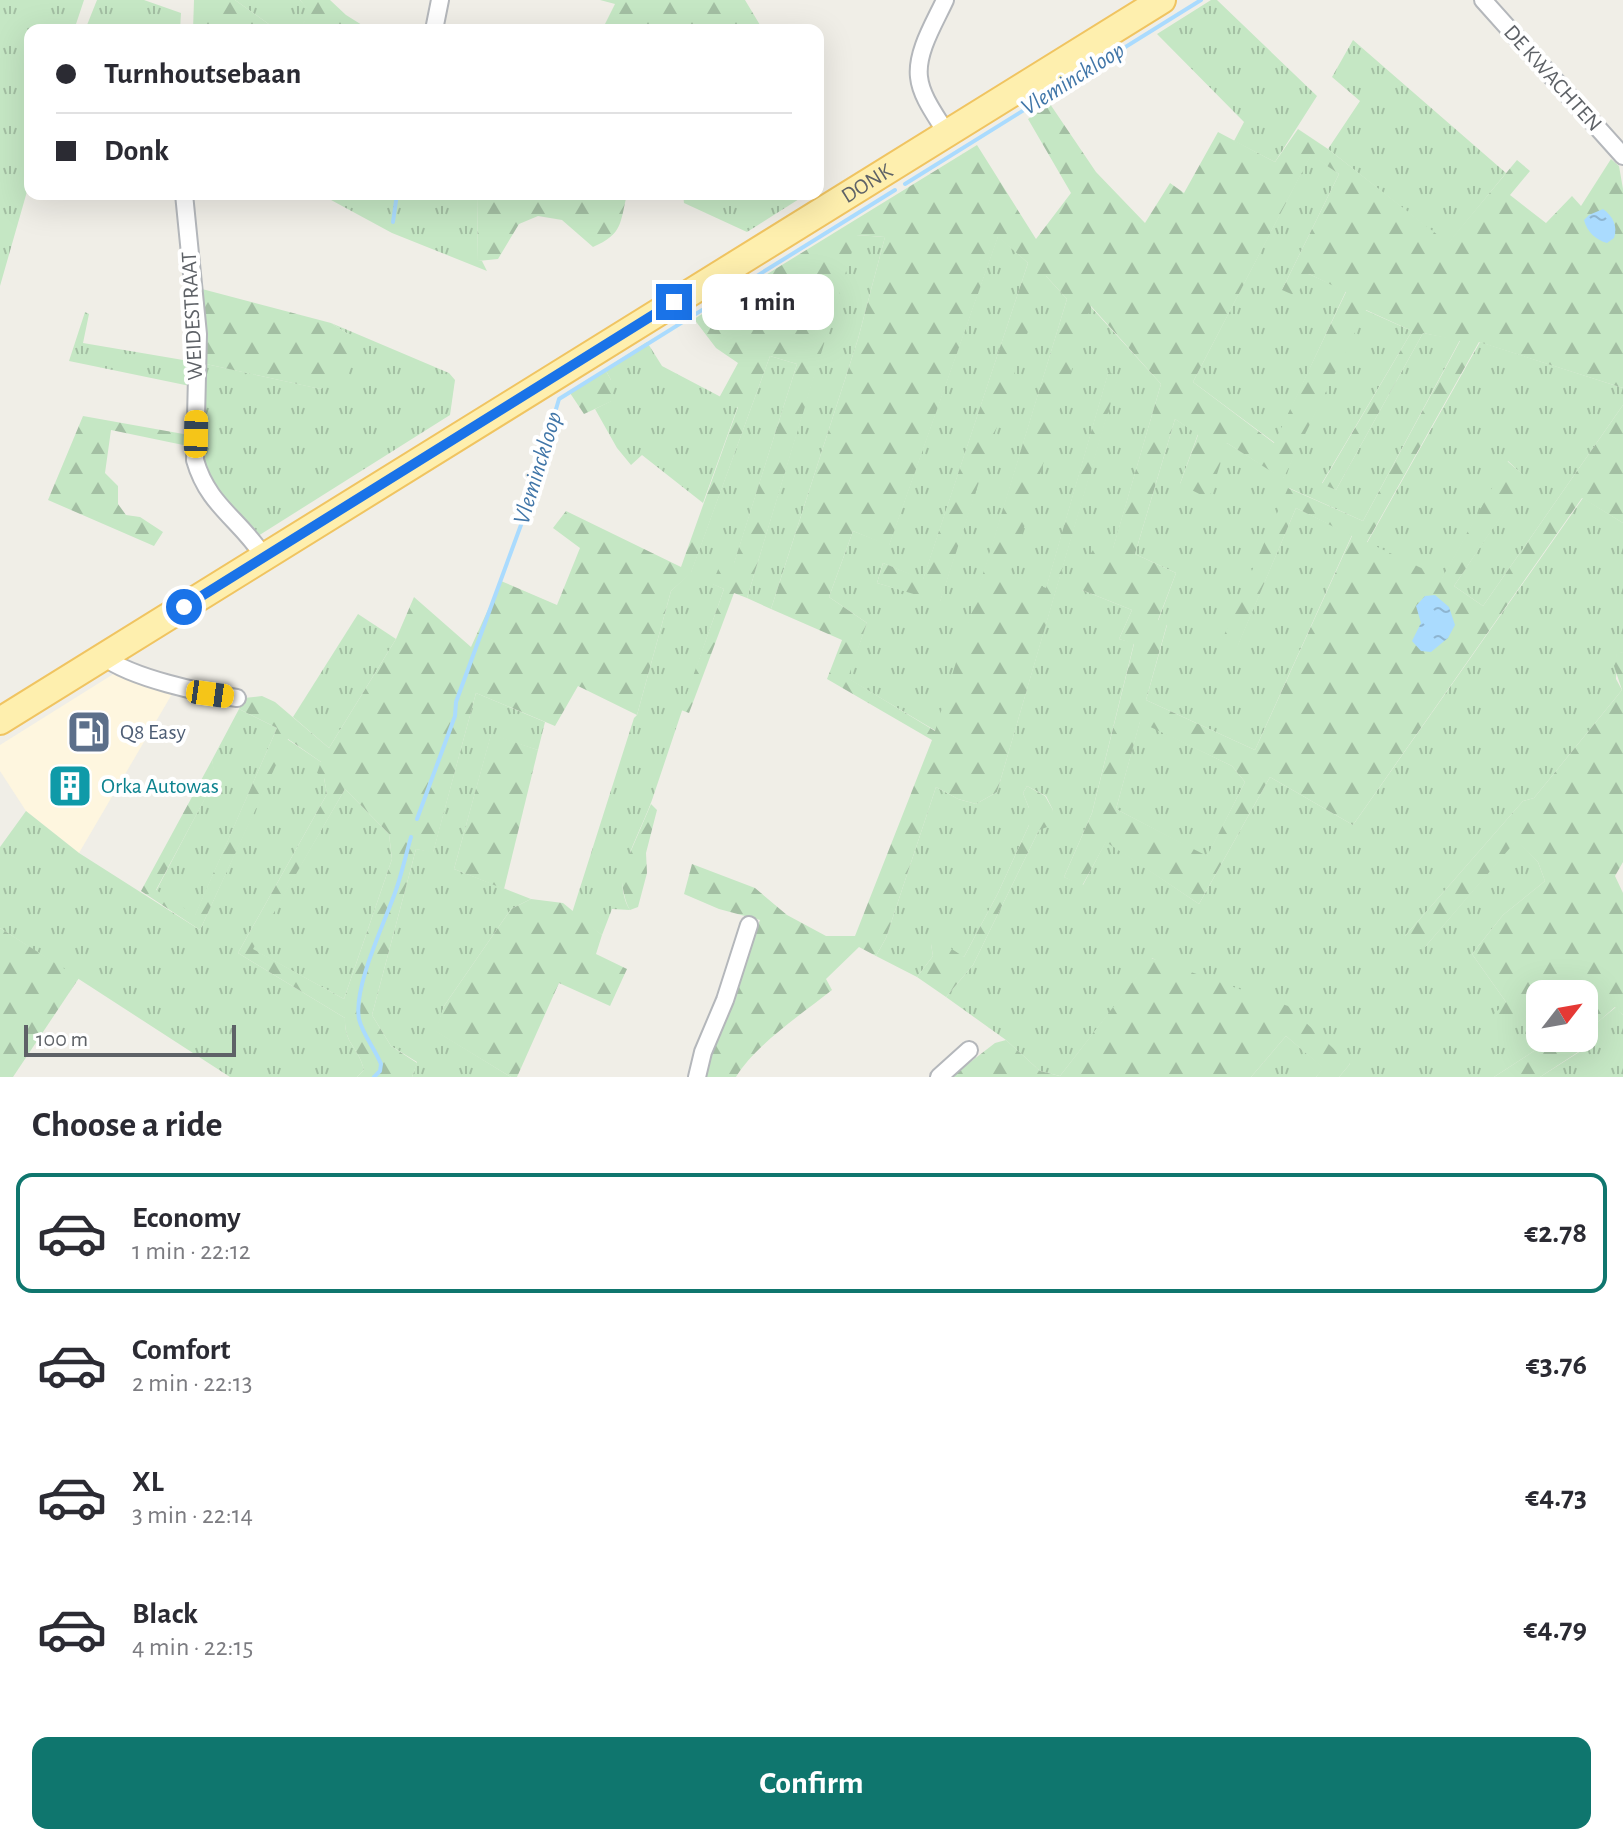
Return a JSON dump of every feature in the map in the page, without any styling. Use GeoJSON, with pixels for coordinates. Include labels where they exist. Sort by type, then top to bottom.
{"type":"FeatureCollection","features":[{"type":"Feature","properties":{"kind":"main road","name":"DONK"},"geometry":{"type":"LineString","coordinates":[[0,721],[1162,0]]}},
{"type":"Feature","properties":{"kind":"street"},"geometry":{"type":"LineString","coordinates":[[435,24],[440,0]]}},
{"type":"Feature","properties":{"kind":"street"},"geometry":{"type":"LineString","coordinates":[[945,0],[920,58],[919,78],[947,134]]}},
{"type":"Feature","properties":{"kind":"street","name":"DE KWACHTEN"},"geometry":{"type":"LineString","coordinates":[[1483,0],[1623,156]]}},
{"type":"Feature","properties":{"kind":"street","name":"WEIDESTRAAT"},"geometry":{"type":"LineString","coordinates":[[185,200],[198,334],[195,460],[200,480],[211,497],[254,541],[264,557]]}},
{"type":"Feature","properties":{"kind":"street"},"geometry":{"type":"LineString","coordinates":[[104,657],[117,667],[210,694],[237,698]]}},
{"type":"Feature","properties":{"kind":"street"},"geometry":{"type":"LineString","coordinates":[[697,1077],[749,925]]}},
{"type":"Feature","properties":{"kind":"street"},"geometry":{"type":"LineString","coordinates":[[939,1077],[969,1050]]}},
{"type":"Feature","properties":{"kind":"shaded area"},"geometry":{"type":"Polygon","coordinates":[[[115,673],[172,694],[79,853],[26,811],[0,771],[0,745],[115,673]]]}},
{"type":"Feature","properties":{"kind":"green space"},"geometry":{"type":"Polygon","coordinates":[[[0,0],[84,0],[76,24],[24,24],[25,200],[0,286],[0,0]]]}},
{"type":"Feature","properties":{"kind":"green space"},"geometry":{"type":"Polygon","coordinates":[[[97,0],[144,0],[181,13],[180,24],[87,24],[97,0]]]}},
{"type":"Feature","properties":{"kind":"green space"},"geometry":{"type":"Polygon","coordinates":[[[194,0],[235,0],[269,24],[193,24],[194,0]]]}},
{"type":"Feature","properties":{"kind":"green space"},"geometry":{"type":"Polygon","coordinates":[[[235,0],[300,0],[311,12],[303,24],[269,24],[235,0]]]}},
{"type":"Feature","properties":{"kind":"green space"},"geometry":{"type":"Polygon","coordinates":[[[300,0],[330,0],[360,24],[303,24],[310,12],[300,0]]]}},
{"type":"Feature","properties":{"kind":"green space"},"geometry":{"type":"Polygon","coordinates":[[[600,0],[745,0],[759,24],[605,24],[615,4],[600,0]]]}},
{"type":"Feature","properties":{"kind":"green space"},"geometry":{"type":"Polygon","coordinates":[[[1211,0],[1217,0],[1317,96],[1275,162],[1234,141],[1244,122],[1157,34],[1211,0]]]}},
{"type":"Feature","properties":{"kind":"green space"},"geometry":{"type":"Polygon","coordinates":[[[1353,40],[1506,173],[1448,244],[1328,149],[1360,101],[1332,77],[1353,40]]]}},
{"type":"Feature","properties":{"kind":"green space"},"geometry":{"type":"Polygon","coordinates":[[[1050,104],[1096,172],[1145,223],[1170,183],[1184,193],[1218,132],[1275,162],[1298,129],[1448,243],[1517,160],[1530,171],[1510,195],[1546,223],[1572,196],[1581,206],[1611,159],[1619,166],[1623,189],[1623,388],[1479,342],[1367,542],[1442,578],[1507,461],[1527,478],[1454,586],[1483,606],[1623,405],[1623,523],[1582,498],[1353,825],[1270,777],[1199,904],[1106,842],[1082,886],[1064,877],[1092,813],[1134,644],[1119,639],[1132,610],[1082,590],[1081,568],[1097,544],[1113,548],[1161,384],[1091,306],[1010,574],[1046,588],[1108,373],[1119,375],[997,792],[976,804],[958,799],[936,787],[886,938],[876,956],[859,947],[826,979],[832,990],[767,1041],[736,1077],[705,1077],[760,920],[719,909],[684,894],[692,864],[755,888],[787,915],[826,936],[855,936],[932,740],[827,679],[842,640],[771,609],[858,339],[885,237],[857,235],[747,598],[734,593],[689,713],[681,710],[724,589],[712,584],[720,565],[734,563],[797,364],[770,356],[691,573],[671,591],[637,715],[578,686],[555,726],[476,693],[433,853],[416,849],[372,1015],[391,1046],[417,1063],[412,1077],[357,1077],[364,1070],[349,1040],[345,1018],[238,953],[327,794],[324,778],[317,773],[321,762],[288,739],[200,930],[141,891],[212,760],[216,778],[156,890],[195,915],[277,728],[239,709],[244,698],[262,696],[275,702],[329,748],[396,639],[414,597],[471,647],[501,581],[557,605],[580,548],[553,528],[566,511],[681,567],[738,407],[719,398],[738,363],[716,348],[694,319],[977,145],[1036,239],[1071,193],[1028,119],[1050,104]],[[1311,155],[1193,382],[1274,443],[1346,292],[1309,274],[1296,296],[1282,290],[1339,174],[1311,155]],[[998,237],[889,546],[853,531],[829,597],[867,623],[848,678],[935,731],[1067,299],[1046,276],[940,602],[877,583],[883,563],[923,579],[1028,263],[998,237]],[[1366,310],[1283,479],[1227,443],[1209,499],[1180,484],[1198,435],[1175,419],[1135,554],[1176,573],[1158,620],[1167,624],[1146,700],[1255,750],[1352,536],[1296,508],[1237,648],[1222,640],[1288,488],[1363,521],[1460,341],[1423,333],[1336,490],[1322,484],[1412,331],[1366,310]],[[1140,722],[1116,809],[1207,856],[1245,782],[1232,766],[1140,722]],[[345,789],[253,949],[344,999],[392,859],[389,834],[345,789]]]}},
{"type":"Feature","properties":{"kind":"green space"},"geometry":{"type":"Polygon","coordinates":[[[1311,154],[1339,174],[1282,290],[1309,274],[1346,291],[1275,443],[1193,382],[1311,154]]]}},
{"type":"Feature","properties":{"kind":"green space"},"geometry":{"type":"Polygon","coordinates":[[[331,200],[477,200],[478,261],[482,261],[487,271],[392,233],[331,200]]]}},
{"type":"Feature","properties":{"kind":"green space"},"geometry":{"type":"Polygon","coordinates":[[[477,200],[626,200],[615,232],[593,247],[562,220],[538,216],[519,224],[498,259],[478,261],[477,200]]]}},
{"type":"Feature","properties":{"kind":"green space"},"geometry":{"type":"Polygon","coordinates":[[[684,200],[798,200],[747,232],[684,203],[684,200]]]}},
{"type":"Feature","properties":{"kind":"green space"},"geometry":{"type":"Polygon","coordinates":[[[856,235],[885,237],[858,339],[771,609],[747,598],[856,235]]]}},
{"type":"Feature","properties":{"kind":"green space"},"geometry":{"type":"Polygon","coordinates":[[[998,236],[1028,263],[923,580],[883,563],[877,583],[940,601],[1045,275],[1067,299],[936,731],[847,678],[867,623],[829,597],[853,531],[889,545],[998,236]]]}},
{"type":"Feature","properties":{"kind":"green space"},"geometry":{"type":"Polygon","coordinates":[[[202,289],[331,323],[348,334],[356,357],[345,379],[320,389],[206,364],[202,289]]]}},
{"type":"Feature","properties":{"kind":"green space"},"geometry":{"type":"Polygon","coordinates":[[[1090,306],[1161,384],[1113,549],[1082,590],[1132,610],[1119,639],[1134,643],[1092,813],[1064,877],[1083,885],[1106,841],[1199,904],[1270,777],[1353,825],[1583,498],[1623,523],[1623,652],[1617,654],[1616,679],[1622,690],[1534,798],[1523,801],[1405,936],[1425,947],[1516,840],[1538,862],[1545,881],[1503,915],[1472,954],[1506,1002],[1504,1031],[1526,1016],[1526,1052],[1532,1052],[1494,1077],[1339,1077],[1350,1064],[1152,958],[1060,1076],[1040,1071],[1006,1040],[946,997],[973,965],[1039,830],[1053,810],[1046,796],[1027,786],[1023,793],[1029,808],[1029,825],[964,957],[931,944],[933,956],[917,977],[876,956],[886,938],[936,787],[958,799],[976,804],[997,792],[1118,376],[1108,374],[1046,589],[1009,574],[1090,306]]]}},
{"type":"Feature","properties":{"kind":"green space"},"geometry":{"type":"Polygon","coordinates":[[[1365,310],[1412,331],[1322,483],[1336,490],[1423,333],[1460,340],[1363,521],[1289,488],[1237,647],[1296,508],[1352,535],[1255,750],[1146,700],[1167,625],[1158,621],[1176,573],[1135,554],[1175,419],[1198,434],[1180,484],[1227,443],[1283,478],[1365,310]]]}},
{"type":"Feature","properties":{"kind":"green space"},"geometry":{"type":"Polygon","coordinates":[[[85,312],[89,314],[83,343],[189,361],[190,386],[69,361],[85,312]]]}},
{"type":"Feature","properties":{"kind":"green space"},"geometry":{"type":"Polygon","coordinates":[[[331,323],[449,373],[455,380],[450,415],[258,536],[214,494],[201,456],[206,364],[321,389],[348,334],[331,323]]]}},
{"type":"Feature","properties":{"kind":"green space"},"geometry":{"type":"Polygon","coordinates":[[[647,342],[662,366],[738,406],[703,503],[642,455],[631,465],[617,448],[595,409],[611,401],[611,380],[605,369],[647,342]]]}},
{"type":"Feature","properties":{"kind":"green space"},"geometry":{"type":"Polygon","coordinates":[[[1480,342],[1623,388],[1623,405],[1483,606],[1454,586],[1526,478],[1508,461],[1442,579],[1367,543],[1480,342]]]}},
{"type":"Feature","properties":{"kind":"green space"},"geometry":{"type":"Polygon","coordinates":[[[770,356],[797,364],[734,564],[713,584],[724,589],[652,800],[626,865],[622,879],[630,910],[612,909],[602,935],[572,913],[637,715],[671,591],[691,572],[770,356]]]}},
{"type":"Feature","properties":{"kind":"green space"},"geometry":{"type":"Polygon","coordinates":[[[605,369],[611,380],[612,401],[584,414],[570,393],[605,369]]]}},
{"type":"Feature","properties":{"kind":"green space"},"geometry":{"type":"Polygon","coordinates":[[[83,416],[189,435],[188,446],[111,430],[105,473],[118,486],[118,504],[126,515],[140,517],[163,532],[154,546],[48,500],[83,416]]]}},
{"type":"Feature","properties":{"kind":"green space"},"geometry":{"type":"Polygon","coordinates":[[[358,614],[396,639],[329,748],[293,717],[358,614]]]}},
{"type":"Feature","properties":{"kind":"green space"},"geometry":{"type":"Polygon","coordinates":[[[1623,652],[1623,862],[1615,876],[1623,893],[1623,1015],[1615,1007],[1598,1022],[1598,980],[1526,980],[1526,1017],[1504,1032],[1493,1015],[1506,1002],[1472,954],[1503,915],[1545,881],[1538,862],[1516,841],[1425,947],[1417,951],[1406,945],[1405,936],[1523,801],[1534,798],[1622,690],[1614,666],[1617,653],[1623,652]]]}},
{"type":"Feature","properties":{"kind":"green space"},"geometry":{"type":"Polygon","coordinates":[[[476,693],[545,722],[538,750],[491,735],[454,869],[531,899],[511,909],[444,1006],[436,1031],[511,1077],[412,1077],[417,1062],[391,1046],[372,1015],[416,849],[433,852],[476,693]]]}},
{"type":"Feature","properties":{"kind":"green space"},"geometry":{"type":"Polygon","coordinates":[[[239,709],[277,728],[195,916],[156,891],[215,779],[212,760],[239,709]]]}},
{"type":"Feature","properties":{"kind":"green space"},"geometry":{"type":"Polygon","coordinates":[[[1140,721],[1232,766],[1245,782],[1207,857],[1116,809],[1140,721]]]}},
{"type":"Feature","properties":{"kind":"green space"},"geometry":{"type":"Polygon","coordinates":[[[491,734],[538,750],[504,889],[454,869],[491,734]]]}},
{"type":"Feature","properties":{"kind":"green space"},"geometry":{"type":"Polygon","coordinates":[[[287,739],[321,762],[327,794],[238,953],[345,1018],[349,1040],[364,1070],[357,1077],[230,1077],[0,928],[0,847],[26,811],[79,853],[200,930],[287,739]]]}},
{"type":"Feature","properties":{"kind":"green space"},"geometry":{"type":"Polygon","coordinates":[[[1027,786],[1045,796],[1053,810],[1050,826],[1039,830],[973,965],[946,997],[917,977],[933,956],[931,944],[935,938],[964,957],[1029,825],[1029,808],[1023,793],[1027,786]]]}},
{"type":"Feature","properties":{"kind":"green space"},"geometry":{"type":"Polygon","coordinates":[[[345,789],[389,834],[392,859],[344,999],[252,949],[345,789]]]}},
{"type":"Feature","properties":{"kind":"green space"},"geometry":{"type":"Polygon","coordinates":[[[651,804],[657,810],[646,853],[647,873],[638,907],[630,910],[624,893],[620,862],[630,853],[651,804]]]}},
{"type":"Feature","properties":{"kind":"green space"},"geometry":{"type":"Polygon","coordinates":[[[531,899],[563,903],[602,935],[596,954],[627,969],[610,1006],[559,983],[517,1077],[511,1077],[435,1031],[444,1006],[511,909],[531,899]]]}},
{"type":"Feature","properties":{"kind":"green space"},"geometry":{"type":"Polygon","coordinates":[[[0,928],[79,978],[13,1077],[0,1077],[0,928]]]}},
{"type":"Feature","properties":{"kind":"green space"},"geometry":{"type":"Polygon","coordinates":[[[1151,958],[1288,1006],[1350,1064],[1339,1077],[1316,1077],[1323,1068],[1286,1036],[1251,1077],[951,1077],[995,1043],[1006,1040],[1040,1071],[1060,1076],[1151,958]]]}},
{"type":"Feature","properties":{"kind":"green space"},"geometry":{"type":"Polygon","coordinates":[[[1616,1007],[1623,1015],[1623,1077],[1540,1077],[1579,1052],[1598,1052],[1598,1022],[1616,1007]]]}},
{"type":"Feature","properties":{"kind":"green space"},"geometry":{"type":"Polygon","coordinates":[[[1286,1036],[1324,1068],[1316,1077],[1251,1077],[1286,1036]]]}},
{"type":"Feature","properties":{"kind":"green space"},"geometry":{"type":"Polygon","coordinates":[[[1532,1052],[1578,1052],[1540,1077],[1494,1077],[1532,1052]]]}},
{"type":"Feature","properties":{"kind":"water"},"geometry":{"type":"Polygon","coordinates":[[[1603,209],[1615,226],[1614,238],[1607,243],[1592,235],[1584,220],[1603,209]]]}},
{"type":"Feature","properties":{"kind":"water"},"geometry":{"type":"Polygon","coordinates":[[[1435,595],[1449,607],[1455,625],[1448,638],[1431,652],[1421,651],[1412,641],[1421,623],[1416,606],[1425,596],[1435,595]]]}},
{"type":"Feature","properties":{"kind":"waterway","name":"Vleminckloop"},"geometry":{"type":"LineString","coordinates":[[905,184],[1201,0]]}},
{"type":"Feature","properties":{"kind":"waterway","name":"Vleminckloop"},"geometry":{"type":"LineString","coordinates":[[417,819],[525,514],[559,399],[895,190]]}},
{"type":"Feature","properties":{"kind":"waterway"},"geometry":{"type":"LineString","coordinates":[[393,222],[396,200]]}},
{"type":"Feature","properties":{"kind":"waterway","name":"Vleminckloop"},"geometry":{"type":"LineString","coordinates":[[374,1077],[380,1071],[381,1064],[363,1031],[358,1006],[365,973],[398,884],[411,837]]}},
{"type":"Feature","properties":{"kind":"place","name":"Q8 Easy"},"geometry":{"type":"Point","coordinates":[89,732]}},
{"type":"Feature","properties":{"kind":"place","name":"Orka Autowas"},"geometry":{"type":"Point","coordinates":[70,786]}},
{"type":"Feature","properties":{"kind":"route"},"geometry":{"type":"LineString","coordinates":[[184,607],[674,302]]}}]}
